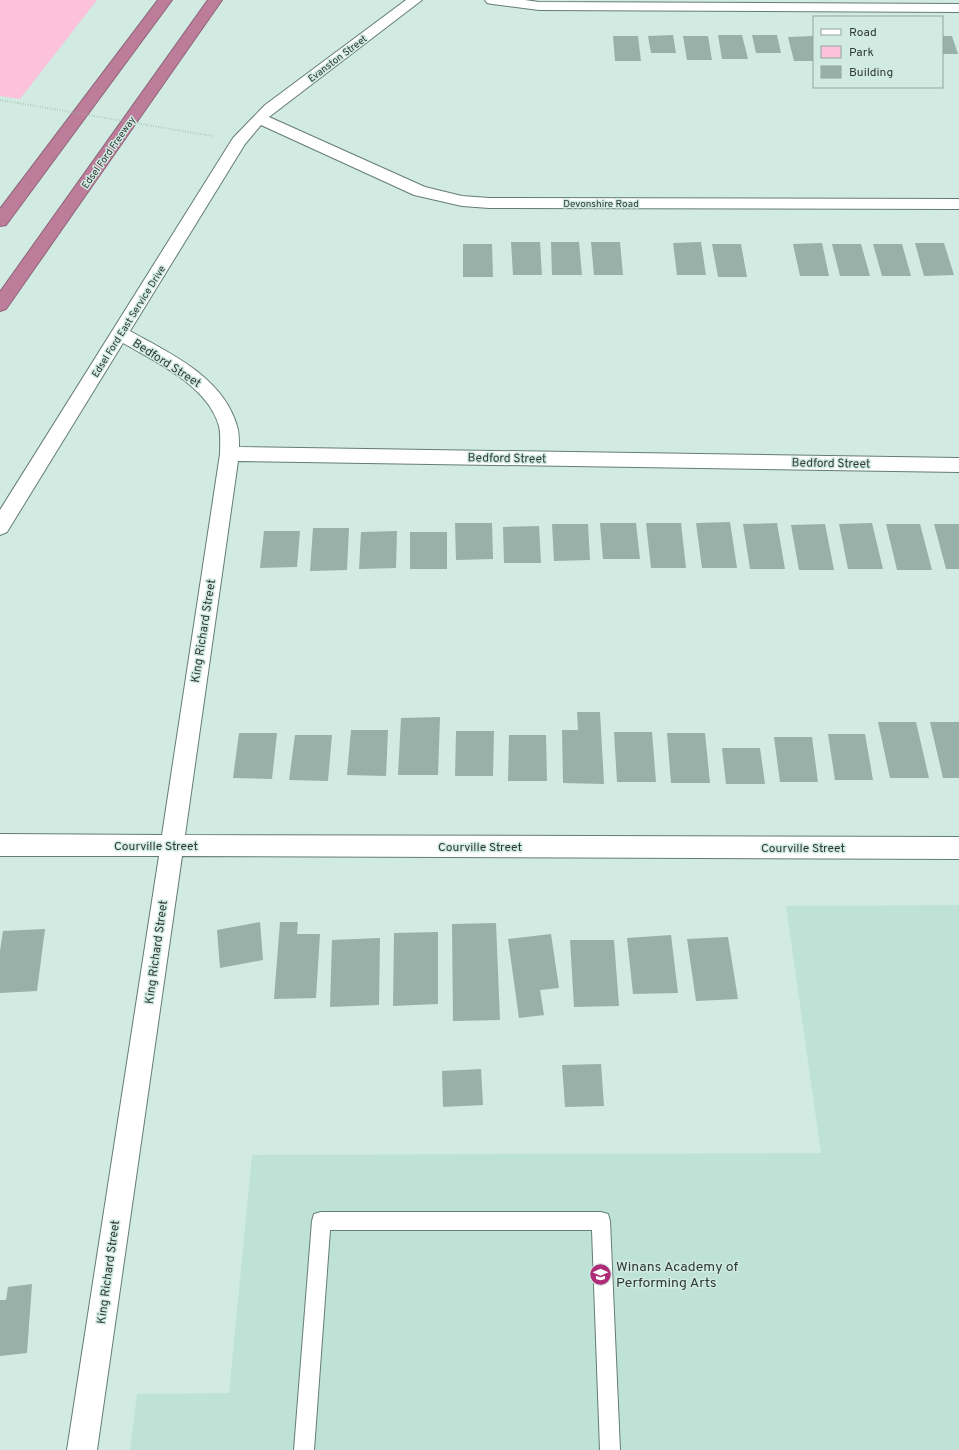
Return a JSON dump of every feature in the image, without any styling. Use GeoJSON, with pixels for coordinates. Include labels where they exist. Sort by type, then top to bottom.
{"type":"FeatureCollection","features":[{"type":"Feature","properties":{"kind":"highway"},"geometry":{"type":"LineString","coordinates":[[0,221],[165,0]]}},
{"type":"Feature","properties":{"kind":"highway","name":"Edsel Ford Freeway"},"geometry":{"type":"LineString","coordinates":[[0,305],[216,0]]}},
{"type":"Feature","properties":{"kind":"street","name":"Evanston Street"},"geometry":{"type":"LineString","coordinates":[[259,118],[415,0]]}},
{"type":"Feature","properties":{"kind":"street"},"geometry":{"type":"LineString","coordinates":[[492,0],[539,6],[959,8]]}},
{"type":"Feature","properties":{"kind":"street","name":"Devonshire Road"},"geometry":{"type":"LineString","coordinates":[[259,118],[420,192],[462,201],[489,203],[959,204]]}},
{"type":"Feature","properties":{"kind":"street","name":"Edsel Ford East Service Drive"},"geometry":{"type":"LineString","coordinates":[[0,527],[240,141],[259,118]]}},
{"type":"Feature","properties":{"kind":"street","name":"Bedford Street"},"geometry":{"type":"LineString","coordinates":[[120,333],[197,380],[217,401],[228,426],[230,454],[959,466]]}},
{"type":"Feature","properties":{"kind":"street","name":"King Richard Street"},"geometry":{"type":"LineString","coordinates":[[82,1450],[230,454]]}},
{"type":"Feature","properties":{"kind":"street","name":"Courville Street"},"geometry":{"type":"LineString","coordinates":[[0,845],[959,848]]}},
{"type":"Feature","properties":{"kind":"lane"},"geometry":{"type":"LineString","coordinates":[[304,1450],[321,1221],[337,1221],[601,1222],[610,1450]]}},
{"type":"Feature","properties":{"kind":"path"},"geometry":{"type":"LineString","coordinates":[[0,100],[188,132]]}},
{"type":"Feature","properties":{"kind":"shaded area","name":"Winans Academy of Performing Arts"},"geometry":{"type":"Polygon","coordinates":[[[959,905],[959,1450],[130,1450],[137,1394],[229,1393],[252,1155],[821,1153],[786,906],[959,905]]]}},
{"type":"Feature","properties":{"kind":"green space"},"geometry":{"type":"Polygon","coordinates":[[[0,0],[97,0],[20,99],[0,96],[0,0]]]}},
{"type":"Feature","properties":{"kind":"building"},"geometry":{"type":"Polygon","coordinates":[[[673,35],[676,53],[651,53],[648,36],[673,35]]]}},
{"type":"Feature","properties":{"kind":"building"},"geometry":{"type":"Polygon","coordinates":[[[718,35],[742,35],[748,59],[722,59],[718,35]]]}},
{"type":"Feature","properties":{"kind":"building"},"geometry":{"type":"Polygon","coordinates":[[[752,35],[777,35],[781,53],[756,53],[752,35]]]}},
{"type":"Feature","properties":{"kind":"building"},"geometry":{"type":"Polygon","coordinates":[[[613,36],[638,36],[641,61],[615,61],[613,36]]]}},
{"type":"Feature","properties":{"kind":"building"},"geometry":{"type":"Polygon","coordinates":[[[683,36],[708,36],[712,60],[687,60],[683,36]]]}},
{"type":"Feature","properties":{"kind":"building"},"geometry":{"type":"Polygon","coordinates":[[[813,36],[813,61],[794,61],[788,37],[813,36]]]}},
{"type":"Feature","properties":{"kind":"building"},"geometry":{"type":"Polygon","coordinates":[[[943,36],[952,36],[958,54],[943,54],[943,36]]]}},
{"type":"Feature","properties":{"kind":"building"},"geometry":{"type":"Polygon","coordinates":[[[511,242],[540,242],[542,275],[513,275],[511,242]]]}},
{"type":"Feature","properties":{"kind":"building"},"geometry":{"type":"Polygon","coordinates":[[[551,242],[579,242],[582,275],[552,275],[551,242]]]}},
{"type":"Feature","properties":{"kind":"building"},"geometry":{"type":"Polygon","coordinates":[[[591,242],[620,242],[623,275],[594,275],[591,242]]]}},
{"type":"Feature","properties":{"kind":"building"},"geometry":{"type":"Polygon","coordinates":[[[701,242],[706,275],[677,275],[673,243],[701,242]]]}},
{"type":"Feature","properties":{"kind":"building"},"geometry":{"type":"Polygon","coordinates":[[[822,243],[829,276],[800,276],[793,244],[822,243]]]}},
{"type":"Feature","properties":{"kind":"building"},"geometry":{"type":"Polygon","coordinates":[[[915,243],[944,243],[954,275],[924,276],[915,243]]]}},
{"type":"Feature","properties":{"kind":"building"},"geometry":{"type":"Polygon","coordinates":[[[463,244],[492,244],[493,277],[463,277],[463,244]]]}},
{"type":"Feature","properties":{"kind":"building"},"geometry":{"type":"Polygon","coordinates":[[[712,244],[741,244],[747,277],[718,277],[712,244]]]}},
{"type":"Feature","properties":{"kind":"building"},"geometry":{"type":"Polygon","coordinates":[[[832,244],[861,244],[870,276],[840,276],[832,244]]]}},
{"type":"Feature","properties":{"kind":"building"},"geometry":{"type":"Polygon","coordinates":[[[873,244],[902,244],[911,276],[882,276],[873,244]]]}},
{"type":"Feature","properties":{"kind":"building"},"geometry":{"type":"Polygon","coordinates":[[[730,522],[737,568],[702,568],[696,523],[730,522]]]}},
{"type":"Feature","properties":{"kind":"building"},"geometry":{"type":"Polygon","coordinates":[[[455,523],[492,523],[493,559],[456,560],[455,523]]]}},
{"type":"Feature","properties":{"kind":"building"},"geometry":{"type":"Polygon","coordinates":[[[600,523],[636,523],[640,559],[603,559],[600,523]]]}},
{"type":"Feature","properties":{"kind":"building"},"geometry":{"type":"Polygon","coordinates":[[[646,523],[681,523],[686,568],[651,568],[646,523]]]}},
{"type":"Feature","properties":{"kind":"building"},"geometry":{"type":"Polygon","coordinates":[[[777,523],[785,569],[750,569],[743,524],[777,523]]]}},
{"type":"Feature","properties":{"kind":"building"},"geometry":{"type":"Polygon","coordinates":[[[872,523],[883,569],[848,569],[839,524],[872,523]]]}},
{"type":"Feature","properties":{"kind":"building"},"geometry":{"type":"Polygon","coordinates":[[[552,524],[588,524],[590,560],[554,561],[552,524]]]}},
{"type":"Feature","properties":{"kind":"building"},"geometry":{"type":"Polygon","coordinates":[[[825,524],[834,570],[799,570],[791,525],[825,524]]]}},
{"type":"Feature","properties":{"kind":"building"},"geometry":{"type":"Polygon","coordinates":[[[886,524],[920,524],[932,570],[897,570],[886,524]]]}},
{"type":"Feature","properties":{"kind":"building"},"geometry":{"type":"Polygon","coordinates":[[[934,524],[959,524],[959,569],[946,569],[934,524]]]}},
{"type":"Feature","properties":{"kind":"building"},"geometry":{"type":"Polygon","coordinates":[[[539,526],[541,563],[504,563],[503,527],[539,526]]]}},
{"type":"Feature","properties":{"kind":"building"},"geometry":{"type":"Polygon","coordinates":[[[313,528],[349,528],[347,570],[310,571],[313,528]]]}},
{"type":"Feature","properties":{"kind":"building"},"geometry":{"type":"Polygon","coordinates":[[[264,531],[300,531],[297,567],[260,568],[264,531]]]}},
{"type":"Feature","properties":{"kind":"building"},"geometry":{"type":"Polygon","coordinates":[[[397,531],[396,568],[359,569],[361,532],[397,531]]]}},
{"type":"Feature","properties":{"kind":"building"},"geometry":{"type":"Polygon","coordinates":[[[410,532],[447,532],[447,569],[410,569],[410,532]]]}},
{"type":"Feature","properties":{"kind":"building"},"geometry":{"type":"Polygon","coordinates":[[[577,712],[600,712],[604,784],[563,783],[562,730],[578,730],[577,712]]]}},
{"type":"Feature","properties":{"kind":"building"},"geometry":{"type":"Polygon","coordinates":[[[440,717],[438,775],[398,775],[401,718],[440,717]]]}},
{"type":"Feature","properties":{"kind":"building"},"geometry":{"type":"Polygon","coordinates":[[[878,722],[916,722],[929,778],[890,778],[878,722]]]}},
{"type":"Feature","properties":{"kind":"building"},"geometry":{"type":"Polygon","coordinates":[[[930,722],[959,722],[959,778],[943,778],[930,722]]]}},
{"type":"Feature","properties":{"kind":"building"},"geometry":{"type":"Polygon","coordinates":[[[351,730],[388,730],[386,776],[347,775],[351,730]]]}},
{"type":"Feature","properties":{"kind":"building"},"geometry":{"type":"Polygon","coordinates":[[[456,731],[494,731],[493,776],[455,776],[456,731]]]}},
{"type":"Feature","properties":{"kind":"building"},"geometry":{"type":"Polygon","coordinates":[[[614,732],[652,732],[656,782],[617,782],[614,732]]]}},
{"type":"Feature","properties":{"kind":"building"},"geometry":{"type":"Polygon","coordinates":[[[239,733],[277,733],[272,779],[233,778],[239,733]]]}},
{"type":"Feature","properties":{"kind":"building"},"geometry":{"type":"Polygon","coordinates":[[[667,733],[705,733],[710,783],[671,783],[667,733]]]}},
{"type":"Feature","properties":{"kind":"building"},"geometry":{"type":"Polygon","coordinates":[[[828,734],[865,734],[873,780],[835,780],[828,734]]]}},
{"type":"Feature","properties":{"kind":"building"},"geometry":{"type":"Polygon","coordinates":[[[295,735],[332,735],[328,781],[289,780],[295,735]]]}},
{"type":"Feature","properties":{"kind":"building"},"geometry":{"type":"Polygon","coordinates":[[[509,735],[546,735],[547,781],[508,781],[509,735]]]}},
{"type":"Feature","properties":{"kind":"building"},"geometry":{"type":"Polygon","coordinates":[[[774,737],[812,737],[818,782],[780,782],[774,737]]]}},
{"type":"Feature","properties":{"kind":"building"},"geometry":{"type":"Polygon","coordinates":[[[722,748],[760,748],[765,784],[726,784],[722,748]]]}},
{"type":"Feature","properties":{"kind":"building"},"geometry":{"type":"Polygon","coordinates":[[[260,922],[263,960],[220,968],[217,930],[260,922]]]}},
{"type":"Feature","properties":{"kind":"building"},"geometry":{"type":"Polygon","coordinates":[[[280,922],[298,922],[297,934],[320,934],[316,998],[274,999],[280,922]]]}},
{"type":"Feature","properties":{"kind":"building"},"geometry":{"type":"Polygon","coordinates":[[[496,923],[500,1020],[453,1021],[452,924],[496,923]]]}},
{"type":"Feature","properties":{"kind":"building"},"geometry":{"type":"Polygon","coordinates":[[[45,929],[37,991],[0,993],[0,951],[3,931],[45,929]]]}},
{"type":"Feature","properties":{"kind":"building"},"geometry":{"type":"Polygon","coordinates":[[[438,932],[438,1004],[393,1006],[394,933],[438,932]]]}},
{"type":"Feature","properties":{"kind":"building"},"geometry":{"type":"Polygon","coordinates":[[[551,934],[559,988],[540,990],[544,1015],[519,1018],[508,939],[551,934]]]}},
{"type":"Feature","properties":{"kind":"building"},"geometry":{"type":"Polygon","coordinates":[[[671,935],[678,993],[633,994],[627,938],[671,935]]]}},
{"type":"Feature","properties":{"kind":"building"},"geometry":{"type":"Polygon","coordinates":[[[728,937],[738,999],[696,1001],[687,939],[728,937]]]}},
{"type":"Feature","properties":{"kind":"building"},"geometry":{"type":"Polygon","coordinates":[[[380,938],[379,1005],[330,1007],[332,940],[380,938]]]}},
{"type":"Feature","properties":{"kind":"building"},"geometry":{"type":"Polygon","coordinates":[[[570,940],[614,940],[619,1006],[574,1007],[570,940]]]}},
{"type":"Feature","properties":{"kind":"building"},"geometry":{"type":"Polygon","coordinates":[[[601,1064],[604,1106],[565,1107],[562,1065],[601,1064]]]}},
{"type":"Feature","properties":{"kind":"building"},"geometry":{"type":"Polygon","coordinates":[[[481,1069],[483,1105],[443,1107],[442,1071],[481,1069]]]}},
{"type":"Feature","properties":{"kind":"building"},"geometry":{"type":"Polygon","coordinates":[[[32,1284],[27,1353],[0,1356],[0,1300],[6,1300],[8,1287],[32,1284]]]}},
{"type":"Feature","properties":{"kind":"place","name":"Winans Academy of Performing Arts"},"geometry":{"type":"Point","coordinates":[600,1274]}}]}
